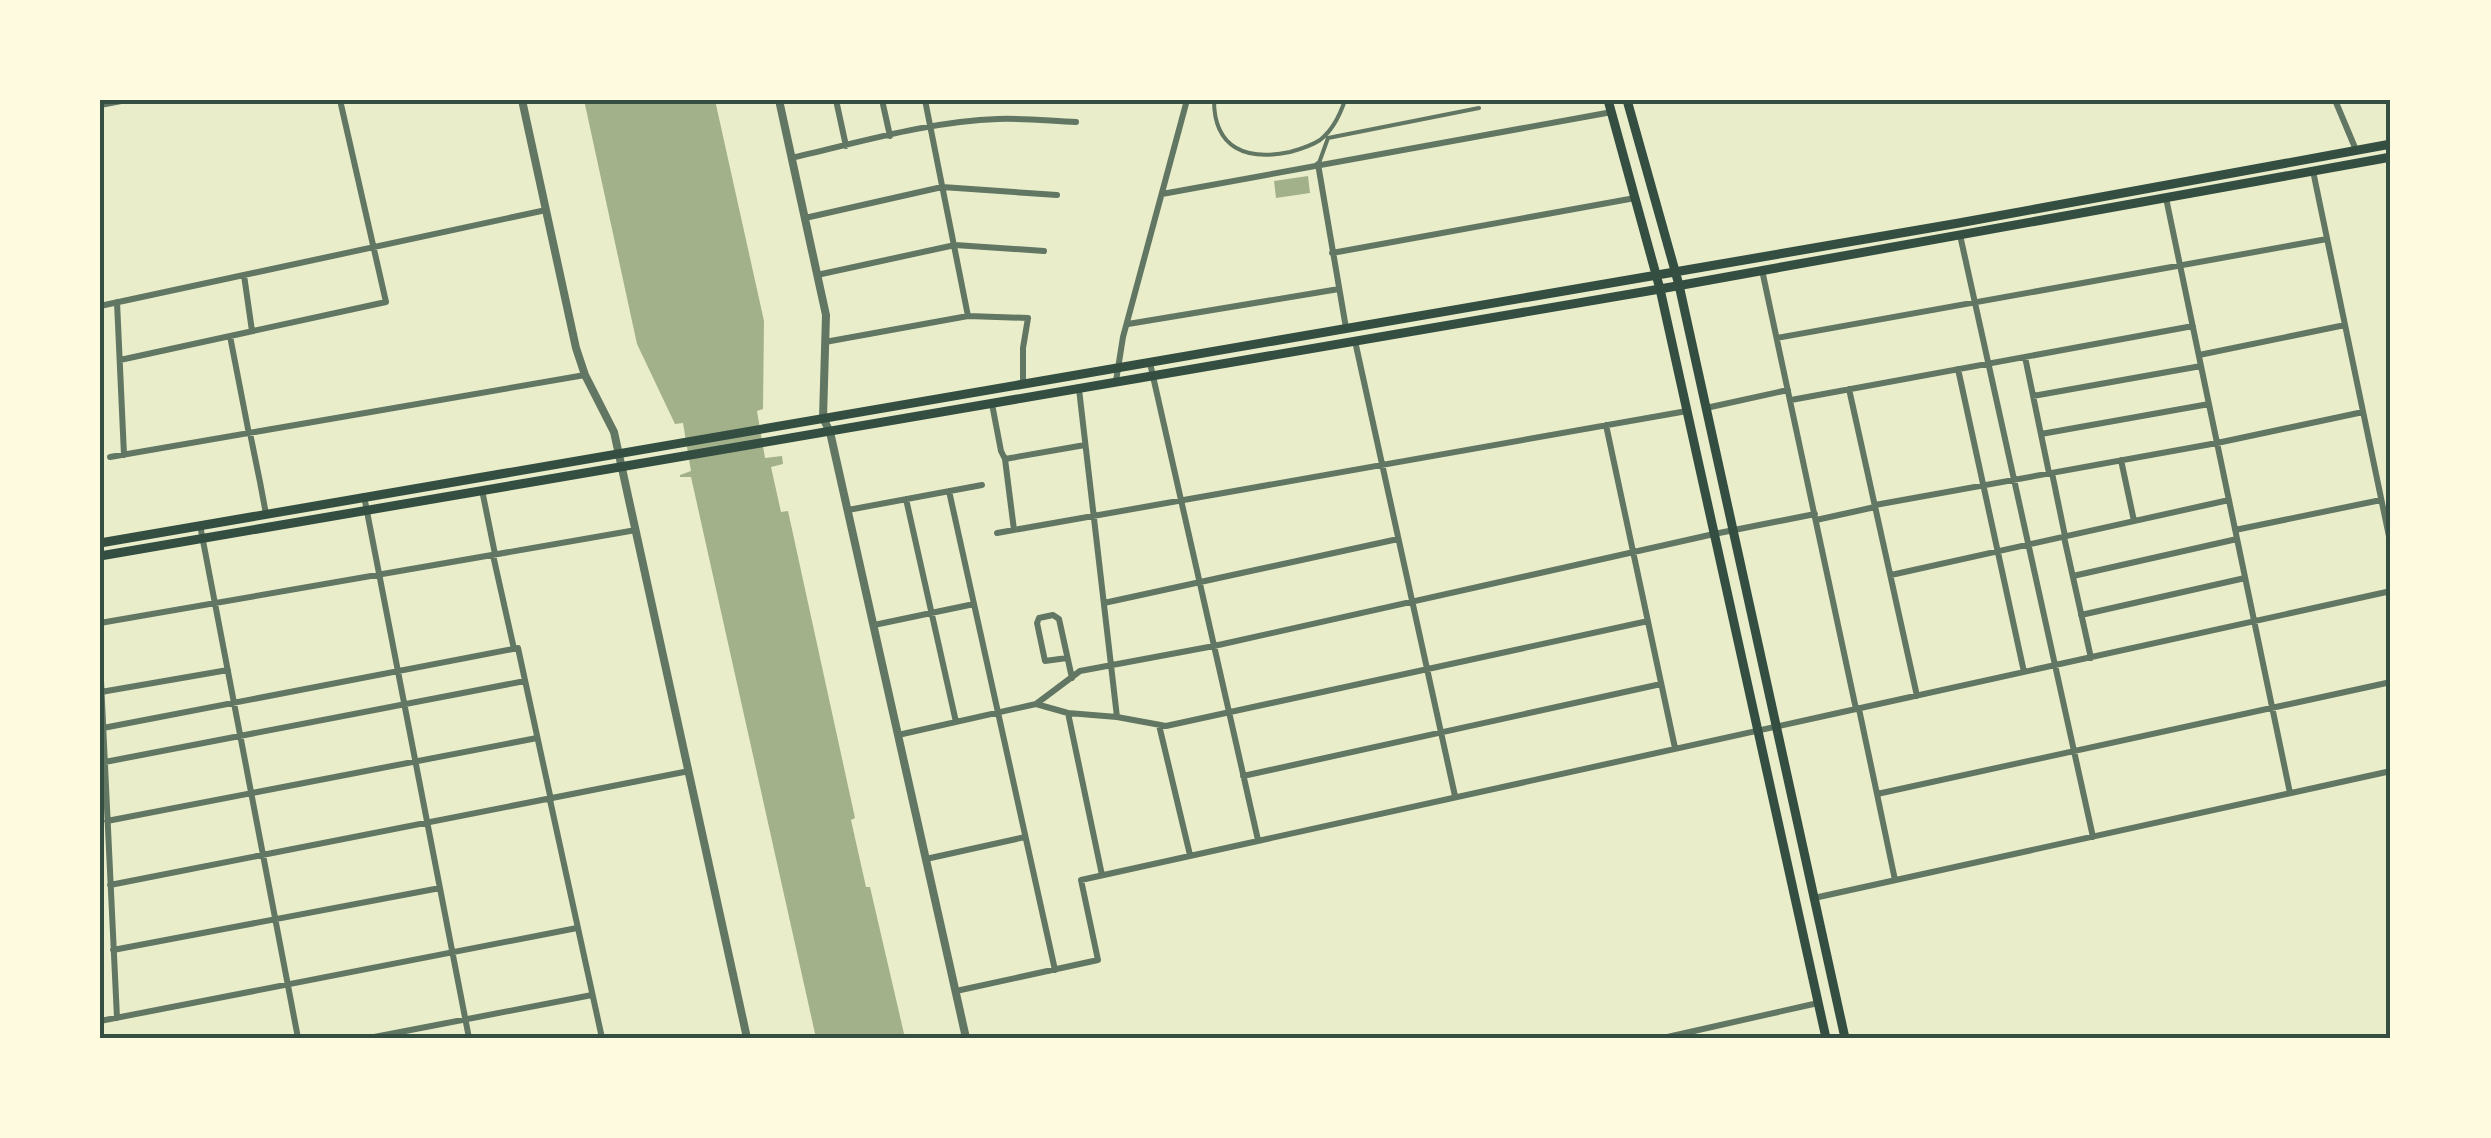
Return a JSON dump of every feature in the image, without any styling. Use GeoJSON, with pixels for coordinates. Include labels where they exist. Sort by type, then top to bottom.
{"type":"FeatureCollection","features":[{"type":"Feature","properties":{"kind":"main road"},"geometry":{"type":"LineString","coordinates":[[1608,100],[1660,288],[1826,1038]]}},
{"type":"Feature","properties":{"kind":"main road"},"geometry":{"type":"LineString","coordinates":[[1628,100],[1679,285],[1845,1038]]}},
{"type":"Feature","properties":{"kind":"main road"},"geometry":{"type":"LineString","coordinates":[[100,556],[482,490],[677,444],[1656,276],[2391,144]]}},
{"type":"Feature","properties":{"kind":"main road"},"geometry":{"type":"LineString","coordinates":[[100,543],[364,496],[620,460],[679,456],[830,432],[2391,158]]}},
{"type":"Feature","properties":{"kind":"street"},"geometry":{"type":"LineString","coordinates":[[100,104],[121,100]]}},
{"type":"Feature","properties":{"kind":"street"},"geometry":{"type":"LineString","coordinates":[[120,360],[386,302],[340,100]]}},
{"type":"Feature","properties":{"kind":"street"},"geometry":{"type":"LineString","coordinates":[[522,100],[576,348],[614,432],[746,1038]]}},
{"type":"Feature","properties":{"kind":"street"},"geometry":{"type":"LineString","coordinates":[[778,100],[826,315],[823,418],[830,432],[848,510],[966,1038]]}},
{"type":"Feature","properties":{"kind":"street"},"geometry":{"type":"LineString","coordinates":[[836,100],[846,146]]}},
{"type":"Feature","properties":{"kind":"street"},"geometry":{"type":"LineString","coordinates":[[882,100],[890,136]]}},
{"type":"Feature","properties":{"kind":"street"},"geometry":{"type":"LineString","coordinates":[[925,100],[968,316]]}},
{"type":"Feature","properties":{"kind":"street"},"geometry":{"type":"LineString","coordinates":[[1116,382],[1127,325],[1187,100]]}},
{"type":"Feature","properties":{"kind":"street"},"geometry":{"type":"LineString","coordinates":[[1214,100],[1218,128],[1224,139],[1257,156],[1304,148],[1326,136],[1478,108]]}},
{"type":"Feature","properties":{"kind":"street"},"geometry":{"type":"LineString","coordinates":[[1345,100],[1326,136],[1318,164],[1346,329]]}},
{"type":"Feature","properties":{"kind":"street"},"geometry":{"type":"LineString","coordinates":[[2335,100],[2356,150]]}},
{"type":"Feature","properties":{"kind":"street"},"geometry":{"type":"LineString","coordinates":[[1162,194],[1612,112]]}},
{"type":"Feature","properties":{"kind":"street"},"geometry":{"type":"LineString","coordinates":[[791,158],[931,127],[999,119],[1076,122]]}},
{"type":"Feature","properties":{"kind":"street"},"geometry":{"type":"LineString","coordinates":[[2313,171],[2391,546]]}},
{"type":"Feature","properties":{"kind":"street"},"geometry":{"type":"LineString","coordinates":[[804,218],[942,187],[1058,195]]}},
{"type":"Feature","properties":{"kind":"street"},"geometry":{"type":"LineString","coordinates":[[1332,253],[1635,198]]}},
{"type":"Feature","properties":{"kind":"street"},"geometry":{"type":"LineString","coordinates":[[2166,198],[2290,793]]}},
{"type":"Feature","properties":{"kind":"street"},"geometry":{"type":"LineString","coordinates":[[100,306],[546,210]]}},
{"type":"Feature","properties":{"kind":"street"},"geometry":{"type":"LineString","coordinates":[[1960,235],[2093,837]]}},
{"type":"Feature","properties":{"kind":"street"},"geometry":{"type":"LineString","coordinates":[[1777,338],[2327,238]]}},
{"type":"Feature","properties":{"kind":"street"},"geometry":{"type":"LineString","coordinates":[[817,274],[955,245],[1044,251]]}},
{"type":"Feature","properties":{"kind":"street"},"geometry":{"type":"LineString","coordinates":[[1762,270],[1895,880]]}},
{"type":"Feature","properties":{"kind":"street"},"geometry":{"type":"LineString","coordinates":[[244,275],[252,331]]}},
{"type":"Feature","properties":{"kind":"street"},"geometry":{"type":"LineString","coordinates":[[1127,325],[1339,289]]}},
{"type":"Feature","properties":{"kind":"street"},"geometry":{"type":"LineString","coordinates":[[117,302],[124,455]]}},
{"type":"Feature","properties":{"kind":"street"},"geometry":{"type":"LineString","coordinates":[[825,342],[968,316],[1028,318],[1023,384]]}},
{"type":"Feature","properties":{"kind":"street"},"geometry":{"type":"LineString","coordinates":[[2199,355],[2345,325]]}},
{"type":"Feature","properties":{"kind":"street"},"geometry":{"type":"LineString","coordinates":[[1790,400],[2193,326]]}},
{"type":"Feature","properties":{"kind":"street"},"geometry":{"type":"LineString","coordinates":[[230,336],[266,514]]}},
{"type":"Feature","properties":{"kind":"street"},"geometry":{"type":"LineString","coordinates":[[1355,342],[1455,796]]}},
{"type":"Feature","properties":{"kind":"street"},"geometry":{"type":"LineString","coordinates":[[2024,357],[2090,658]]}},
{"type":"Feature","properties":{"kind":"street"},"geometry":{"type":"LineString","coordinates":[[1150,364],[1258,840]]}},
{"type":"Feature","properties":{"kind":"street"},"geometry":{"type":"LineString","coordinates":[[2033,396],[2201,366]]}},
{"type":"Feature","properties":{"kind":"street"},"geometry":{"type":"LineString","coordinates":[[1958,369],[2024,672]]}},
{"type":"Feature","properties":{"kind":"street"},"geometry":{"type":"LineString","coordinates":[[100,457],[585,375]]}},
{"type":"Feature","properties":{"kind":"street"},"geometry":{"type":"LineString","coordinates":[[1079,389],[1117,717]]}},
{"type":"Feature","properties":{"kind":"street"},"geometry":{"type":"LineString","coordinates":[[1849,389],[1917,696]]}},
{"type":"Feature","properties":{"kind":"street"},"geometry":{"type":"LineString","coordinates":[[1706,408],[1788,390]]}},
{"type":"Feature","properties":{"kind":"street"},"geometry":{"type":"LineString","coordinates":[[992,404],[1005,460],[1014,530]]}},
{"type":"Feature","properties":{"kind":"street"},"geometry":{"type":"LineString","coordinates":[[2041,434],[2209,404]]}},
{"type":"Feature","properties":{"kind":"street"},"geometry":{"type":"LineString","coordinates":[[997,534],[1687,411]]}},
{"type":"Feature","properties":{"kind":"street"},"geometry":{"type":"LineString","coordinates":[[898,735],[1036,704],[1080,671],[1214,646],[1714,534],[2217,443],[2363,412]]}},
{"type":"Feature","properties":{"kind":"street"},"geometry":{"type":"LineString","coordinates":[[1606,425],[1675,748]]}},
{"type":"Feature","properties":{"kind":"street"},"geometry":{"type":"LineString","coordinates":[[1005,460],[1085,445]]}},
{"type":"Feature","properties":{"kind":"street"},"geometry":{"type":"LineString","coordinates":[[2121,460],[2134,521]]}},
{"type":"Feature","properties":{"kind":"street"},"geometry":{"type":"LineString","coordinates":[[848,510],[982,485]]}},
{"type":"Feature","properties":{"kind":"street"},"geometry":{"type":"LineString","coordinates":[[482,490],[514,649]]}},
{"type":"Feature","properties":{"kind":"street"},"geometry":{"type":"LineString","coordinates":[[949,491],[1055,970]]}},
{"type":"Feature","properties":{"kind":"street"},"geometry":{"type":"LineString","coordinates":[[364,496],[469,1038]]}},
{"type":"Feature","properties":{"kind":"street"},"geometry":{"type":"LineString","coordinates":[[906,499],[956,722]]}},
{"type":"Feature","properties":{"kind":"street"},"geometry":{"type":"LineString","coordinates":[[1890,575],[2229,500]]}},
{"type":"Feature","properties":{"kind":"street"},"geometry":{"type":"LineString","coordinates":[[2073,576],[2381,500]]}},
{"type":"Feature","properties":{"kind":"street"},"geometry":{"type":"LineString","coordinates":[[200,525],[298,1038]]}},
{"type":"Feature","properties":{"kind":"street"},"geometry":{"type":"LineString","coordinates":[[100,623],[636,530]]}},
{"type":"Feature","properties":{"kind":"street"},"geometry":{"type":"LineString","coordinates":[[1104,602],[1398,539]]}},
{"type":"Feature","properties":{"kind":"street"},"geometry":{"type":"LineString","coordinates":[[2081,615],[2245,578]]}},
{"type":"Feature","properties":{"kind":"street"},"geometry":{"type":"LineString","coordinates":[[956,991],[1098,960],[1081,880],[2391,591]]}},
{"type":"Feature","properties":{"kind":"street"},"geometry":{"type":"LineString","coordinates":[[874,626],[974,604]]}},
{"type":"Feature","properties":{"kind":"street"},"geometry":{"type":"LineString","coordinates":[[1067,658],[1045,661],[1036,623],[1039,618],[1059,618],[1072,678]]}},
{"type":"Feature","properties":{"kind":"street"},"geometry":{"type":"LineString","coordinates":[[1036,704],[1068,713],[1166,726],[1648,620]]}},
{"type":"Feature","properties":{"kind":"street"},"geometry":{"type":"LineString","coordinates":[[103,728],[518,648],[602,1038]]}},
{"type":"Feature","properties":{"kind":"street"},"geometry":{"type":"LineString","coordinates":[[100,660],[116,1018]]}},
{"type":"Feature","properties":{"kind":"street"},"geometry":{"type":"LineString","coordinates":[[102,692],[228,670]]}},
{"type":"Feature","properties":{"kind":"street"},"geometry":{"type":"LineString","coordinates":[[105,762],[525,681]]}},
{"type":"Feature","properties":{"kind":"street"},"geometry":{"type":"LineString","coordinates":[[1876,794],[2391,682]]}},
{"type":"Feature","properties":{"kind":"street"},"geometry":{"type":"LineString","coordinates":[[1243,776],[1661,684]]}},
{"type":"Feature","properties":{"kind":"street"},"geometry":{"type":"LineString","coordinates":[[1068,713],[1102,875]]}},
{"type":"Feature","properties":{"kind":"street"},"geometry":{"type":"LineString","coordinates":[[1160,725],[1190,855]]}},
{"type":"Feature","properties":{"kind":"street"},"geometry":{"type":"LineString","coordinates":[[108,821],[538,738]]}},
{"type":"Feature","properties":{"kind":"street"},"geometry":{"type":"LineString","coordinates":[[1814,898],[2391,771]]}},
{"type":"Feature","properties":{"kind":"street"},"geometry":{"type":"LineString","coordinates":[[110,886],[689,772]]}},
{"type":"Feature","properties":{"kind":"street"},"geometry":{"type":"LineString","coordinates":[[926,859],[1025,837]]}},
{"type":"Feature","properties":{"kind":"street"},"geometry":{"type":"LineString","coordinates":[[114,950],[440,888]]}},
{"type":"Feature","properties":{"kind":"street"},"geometry":{"type":"LineString","coordinates":[[100,1020],[578,928]]}},
{"type":"Feature","properties":{"kind":"street"},"geometry":{"type":"LineString","coordinates":[[369,1038],[592,995]]}},
{"type":"Feature","properties":{"kind":"street"},"geometry":{"type":"LineString","coordinates":[[1662,1038],[1818,1003]]}},
{"type":"Feature","properties":{"kind":"shaded area"},"geometry":{"type":"Polygon","coordinates":[[[584,100],[715,100],[764,321],[763,409],[757,411],[765,458],[782,456],[783,464],[771,467],[781,512],[788,511],[855,818],[851,820],[905,1038],[816,1038],[691,477],[680,477],[691,471],[683,423],[675,424],[637,344],[584,100]]]}},
{"type":"Feature","properties":{"kind":"shaded area"},"geometry":{"type":"Polygon","coordinates":[[[1308,176],[1310,193],[1276,198],[1274,181],[1308,176]]]}}]}
